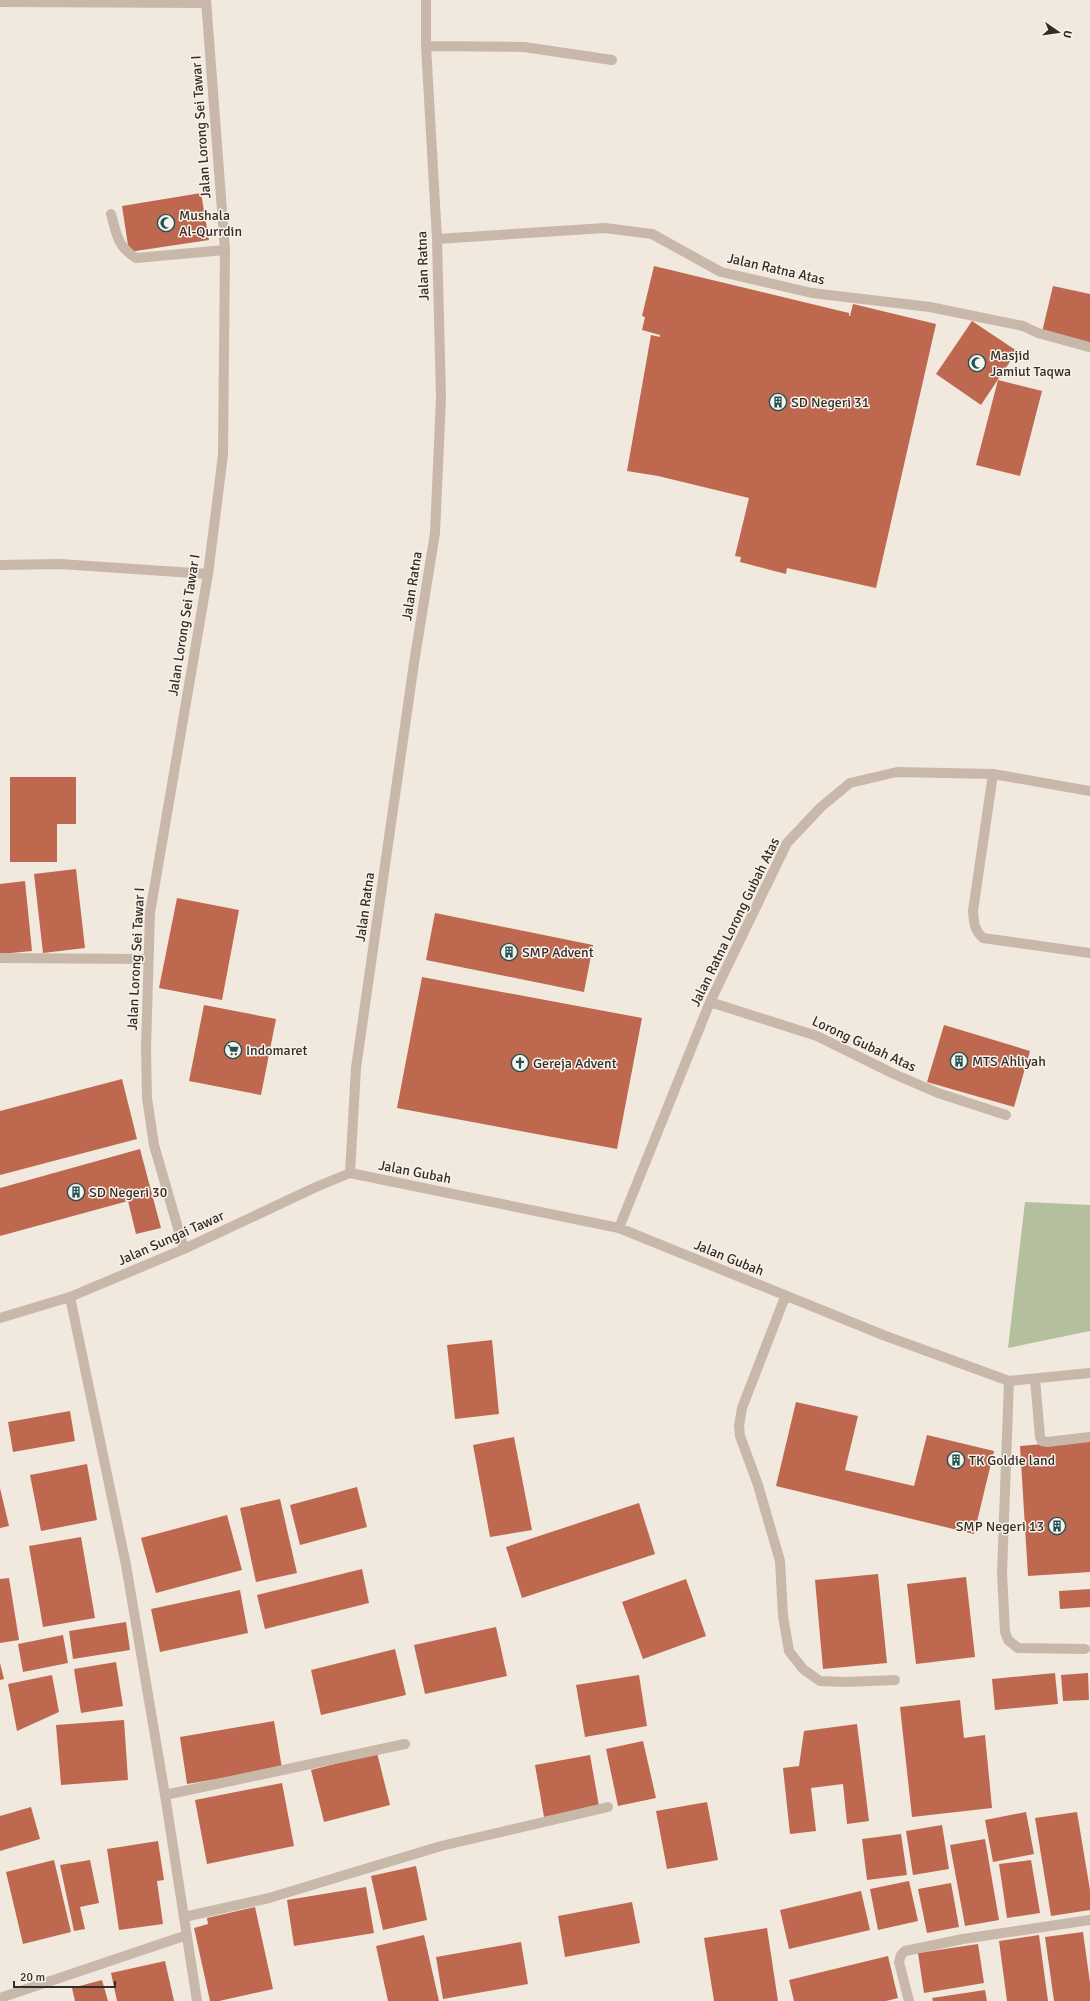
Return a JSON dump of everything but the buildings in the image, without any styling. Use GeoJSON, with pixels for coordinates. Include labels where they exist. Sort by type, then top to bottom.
{"type":"FeatureCollection","features":[{"type":"Feature","properties":{"kind":"street","name":"Jalan Ratna"},"geometry":{"type":"LineString","coordinates":[[350,1173],[356,1068],[414,663],[435,533],[441,398],[437,239],[426,46],[426,0]]}},
{"type":"Feature","properties":{"kind":"street"},"geometry":{"type":"LineString","coordinates":[[0,2],[206,2]]}},
{"type":"Feature","properties":{"kind":"street","name":"Jalan Lorong Sei Tawar I"},"geometry":{"type":"LineString","coordinates":[[184,1249],[154,1145],[147,1098],[146,1048],[150,912],[208,574],[223,455],[225,250],[206,2]]}},
{"type":"Feature","properties":{"kind":"street"},"geometry":{"type":"LineString","coordinates":[[426,46],[524,47],[612,60]]}},
{"type":"Feature","properties":{"kind":"street"},"geometry":{"type":"LineString","coordinates":[[111,214],[118,241],[125,251],[136,258],[225,250]]}},
{"type":"Feature","properties":{"kind":"street","name":"Jalan Ratna Atas"},"geometry":{"type":"LineString","coordinates":[[437,239],[605,228],[652,234],[721,272],[812,293],[938,308],[1023,326],[1038,333],[1089,348]]}},
{"type":"Feature","properties":{"kind":"street"},"geometry":{"type":"LineString","coordinates":[[0,565],[60,564],[208,574]]}},
{"type":"Feature","properties":{"kind":"street","name":"Jalan Ratna Lorong Gubah Atas"},"geometry":{"type":"LineString","coordinates":[[618,1228],[710,1002],[787,843],[822,807],[850,783],[897,772],[993,774],[1090,791]]}},
{"type":"Feature","properties":{"kind":"street"},"geometry":{"type":"LineString","coordinates":[[993,774],[973,911],[974,926],[977,933],[983,938],[1090,953]]}},
{"type":"Feature","properties":{"kind":"street"},"geometry":{"type":"LineString","coordinates":[[0,958],[148,959]]}},
{"type":"Feature","properties":{"kind":"street","name":"Lorong Gubah Atas"},"geometry":{"type":"LineString","coordinates":[[710,1002],[817,1036],[894,1074],[938,1093],[1006,1115]]}},
{"type":"Feature","properties":{"kind":"street","name":"Jalan Gubah"},"geometry":{"type":"LineString","coordinates":[[350,1173],[618,1228],[785,1297],[882,1335],[1009,1381],[1090,1373]]}},
{"type":"Feature","properties":{"kind":"street","name":"Jalan Sungai Tawar"},"geometry":{"type":"LineString","coordinates":[[0,1318],[70,1297],[184,1249],[316,1187],[350,1173]]}},
{"type":"Feature","properties":{"kind":"street"},"geometry":{"type":"LineString","coordinates":[[70,1297],[126,1565],[165,1795],[197,2001]]}},
{"type":"Feature","properties":{"kind":"street"},"geometry":{"type":"LineString","coordinates":[[785,1297],[742,1408],[739,1426],[780,1561],[783,1616],[789,1651],[803,1669],[820,1681],[846,1682],[895,1680]]}},
{"type":"Feature","properties":{"kind":"street"},"geometry":{"type":"LineString","coordinates":[[1035,1378],[1040,1437],[1042,1441],[1047,1442],[1090,1437]]}},
{"type":"Feature","properties":{"kind":"street"},"geometry":{"type":"LineString","coordinates":[[1009,1381],[1002,1573],[1005,1632],[1008,1640],[1018,1648],[1085,1649]]}},
{"type":"Feature","properties":{"kind":"street"},"geometry":{"type":"LineString","coordinates":[[165,1795],[405,1744]]}},
{"type":"Feature","properties":{"kind":"street"},"geometry":{"type":"LineString","coordinates":[[184,1917],[269,1898],[441,1846],[608,1807]]}},
{"type":"Feature","properties":{"kind":"street"},"geometry":{"type":"LineString","coordinates":[[909,2001],[899,1962],[901,1955],[905,1951],[963,1939],[1090,1920]]}},
{"type":"Feature","properties":{"kind":"street"},"geometry":{"type":"LineString","coordinates":[[0,1998],[186,1935]]}},
{"type":"Feature","properties":{"kind":"green space"},"geometry":{"type":"Polygon","coordinates":[[[1025,1202],[1090,1205],[1090,1331],[1008,1348],[1025,1202]]]}},
{"type":"Feature","properties":{"kind":"place","name":"Mushala Al-Qurrdin"},"geometry":{"type":"Point","coordinates":[166,223]}},
{"type":"Feature","properties":{"kind":"place","name":"Masjid Jamiut Taqwa"},"geometry":{"type":"Point","coordinates":[977,363]}},
{"type":"Feature","properties":{"kind":"place","name":"SD Negeri 31"},"geometry":{"type":"Point","coordinates":[778,402]}},
{"type":"Feature","properties":{"kind":"place","name":"SMP Advent"},"geometry":{"type":"Point","coordinates":[509,952]}},
{"type":"Feature","properties":{"kind":"place","name":"Indomaret"},"geometry":{"type":"Point","coordinates":[233,1050]}},
{"type":"Feature","properties":{"kind":"place","name":"MTS Ahliyah"},"geometry":{"type":"Point","coordinates":[959,1061]}},
{"type":"Feature","properties":{"kind":"place","name":"Gereja Advent"},"geometry":{"type":"Point","coordinates":[520,1063]}},
{"type":"Feature","properties":{"kind":"place","name":"SD Negeri 30"},"geometry":{"type":"Point","coordinates":[76,1192]}},
{"type":"Feature","properties":{"kind":"place","name":"TK Goldie land"},"geometry":{"type":"Point","coordinates":[956,1460]}},
{"type":"Feature","properties":{"kind":"place","name":"SMP Negeri 13"},"geometry":{"type":"Point","coordinates":[1057,1526]}}]}
